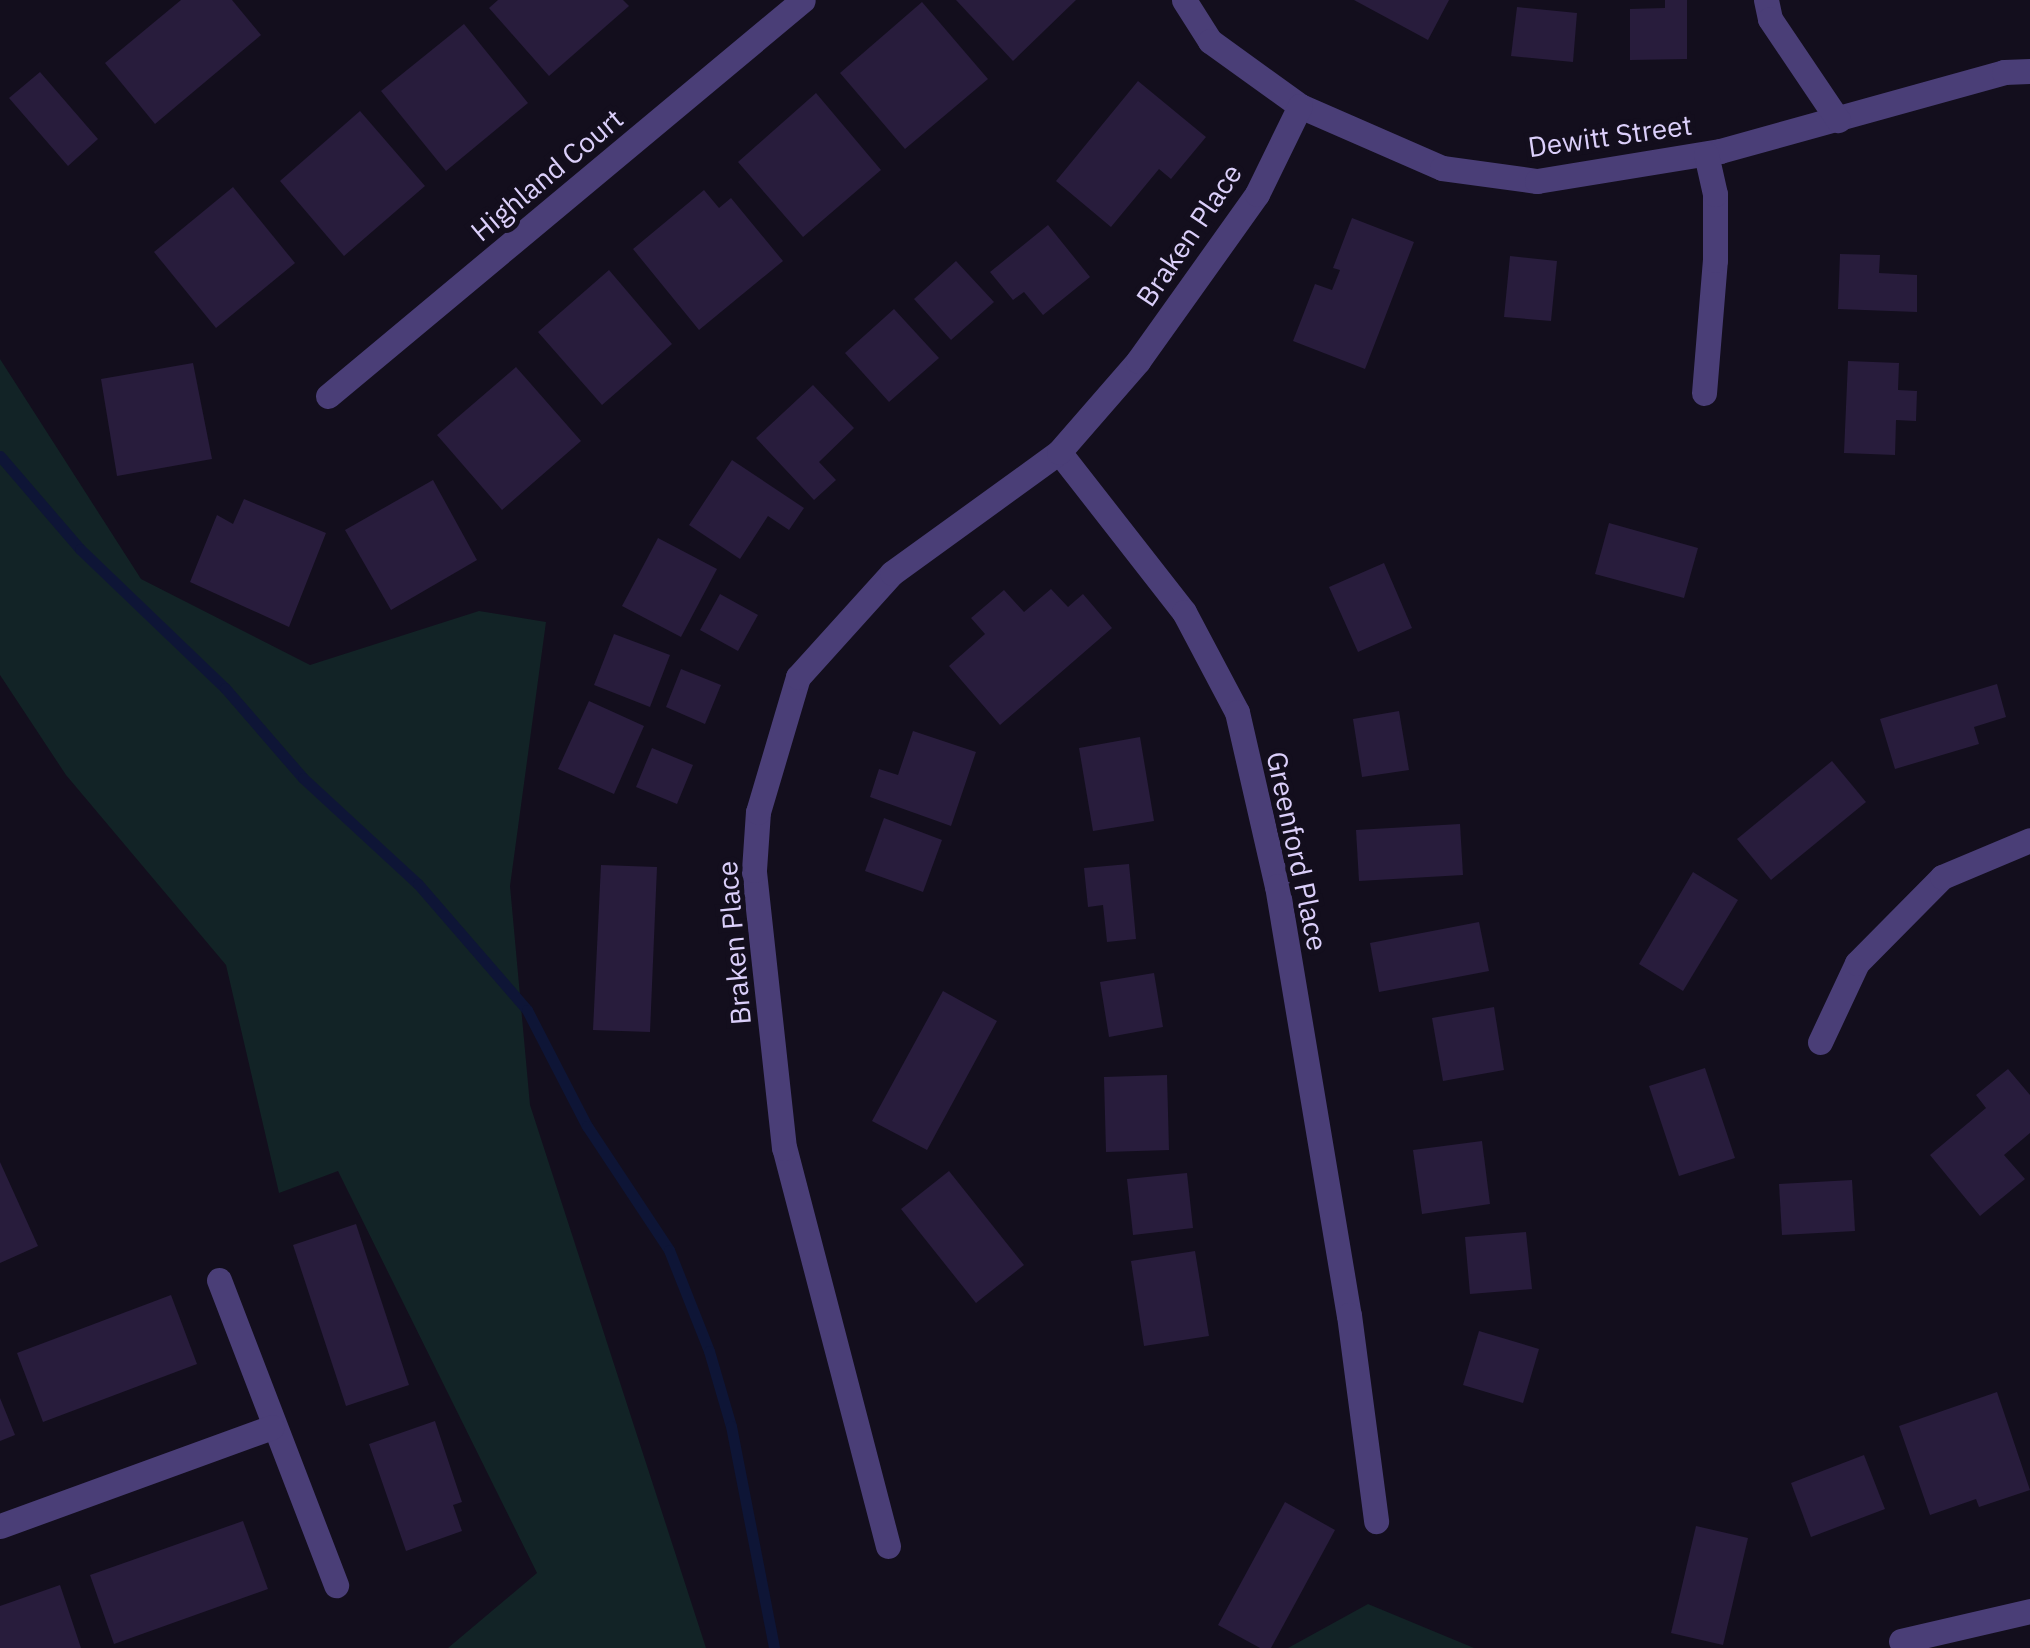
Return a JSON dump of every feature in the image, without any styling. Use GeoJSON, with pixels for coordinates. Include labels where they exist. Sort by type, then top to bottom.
{"type":"FeatureCollection","features":[{"type":"Feature","properties":{"kind":"street","name":"Highland Court"},"geometry":{"type":"LineString","coordinates":[[328,396],[804,0]]}},
{"type":"Feature","properties":{"kind":"street","name":"Dewitt Street"},"geometry":{"type":"LineString","coordinates":[[1184,0],[1210,42],[1300,106],[1442,168],[1537,181],[1706,154],[2004,72],[2030,71]]}},
{"type":"Feature","properties":{"kind":"street"},"geometry":{"type":"LineString","coordinates":[[1766,0],[1770,19],[1838,120]]}},
{"type":"Feature","properties":{"kind":"street","name":"Braken Place"},"geometry":{"type":"LineString","coordinates":[[888,1546],[784,1148],[754,870],[758,812],[798,678],[892,573],[1060,452],[1138,361],[1257,194],[1300,106]]}},
{"type":"Feature","properties":{"kind":"street"},"geometry":{"type":"LineString","coordinates":[[1704,393],[1716,260],[1714,194],[1706,154]]}},
{"type":"Feature","properties":{"kind":"street","name":"Greenford Place"},"geometry":{"type":"LineString","coordinates":[[1060,452],[1184,612],[1237,712],[1278,886],[1349,1315],[1376,1521]]}},
{"type":"Feature","properties":{"kind":"street"},"geometry":{"type":"LineString","coordinates":[[1820,1042],[1857,962],[1942,877],[2030,840]]}},
{"type":"Feature","properties":{"kind":"street"},"geometry":{"type":"LineString","coordinates":[[219,1280],[336,1586]]}},
{"type":"Feature","properties":{"kind":"street"},"geometry":{"type":"LineString","coordinates":[[0,1526],[272,1427]]}},
{"type":"Feature","properties":{"kind":"street"},"geometry":{"type":"LineString","coordinates":[[1901,1640],[2030,1611]]}},
{"type":"Feature","properties":{"kind":"shaded area"},"geometry":{"type":"Polygon","coordinates":[[[0,359],[141,579],[310,665],[479,611],[546,622],[510,886],[530,1105],[706,1648],[448,1648],[537,1573],[338,1171],[279,1193],[226,965],[66,775],[0,675],[0,359]]]}},
{"type":"Feature","properties":{"kind":"shaded area"},"geometry":{"type":"Polygon","coordinates":[[[1368,1604],[1474,1648],[1288,1648],[1368,1604]]]}},
{"type":"Feature","properties":{"kind":"building"},"geometry":{"type":"Polygon","coordinates":[[[181,0],[232,0],[261,35],[155,124],[105,63],[181,0]]]}},
{"type":"Feature","properties":{"kind":"building"},"geometry":{"type":"Polygon","coordinates":[[[498,0],[623,0],[629,6],[549,76],[489,8],[498,0]]]}},
{"type":"Feature","properties":{"kind":"building"},"geometry":{"type":"Polygon","coordinates":[[[956,0],[1076,0],[1013,61],[956,0]]]}},
{"type":"Feature","properties":{"kind":"building"},"geometry":{"type":"Polygon","coordinates":[[[1354,0],[1449,0],[1428,40],[1354,0]]]}},
{"type":"Feature","properties":{"kind":"building"},"geometry":{"type":"Polygon","coordinates":[[[1665,0],[1687,0],[1687,59],[1630,60],[1630,9],[1665,8],[1665,0]]]}},
{"type":"Feature","properties":{"kind":"building"},"geometry":{"type":"Polygon","coordinates":[[[922,2],[988,79],[905,149],[840,73],[922,2]]]}},
{"type":"Feature","properties":{"kind":"building"},"geometry":{"type":"Polygon","coordinates":[[[1517,7],[1577,13],[1573,62],[1511,56],[1517,7]]]}},
{"type":"Feature","properties":{"kind":"building"},"geometry":{"type":"Polygon","coordinates":[[[464,24],[528,103],[446,171],[381,91],[464,24]]]}},
{"type":"Feature","properties":{"kind":"building"},"geometry":{"type":"Polygon","coordinates":[[[40,72],[98,139],[68,166],[9,98],[40,72]]]}},
{"type":"Feature","properties":{"kind":"building"},"geometry":{"type":"Polygon","coordinates":[[[1138,81],[1206,137],[1171,179],[1159,169],[1111,227],[1056,181],[1138,81]]]}},
{"type":"Feature","properties":{"kind":"building"},"geometry":{"type":"Polygon","coordinates":[[[816,93],[881,170],[803,237],[738,162],[816,93]]]}},
{"type":"Feature","properties":{"kind":"building"},"geometry":{"type":"Polygon","coordinates":[[[360,111],[425,186],[344,256],[280,181],[360,111]]]}},
{"type":"Feature","properties":{"kind":"building"},"geometry":{"type":"Polygon","coordinates":[[[233,187],[295,263],[216,328],[154,252],[233,187]]]}},
{"type":"Feature","properties":{"kind":"building"},"geometry":{"type":"Polygon","coordinates":[[[704,190],[719,208],[731,198],[783,261],[699,330],[633,249],[704,190]]]}},
{"type":"Feature","properties":{"kind":"building"},"geometry":{"type":"Polygon","coordinates":[[[1352,218],[1414,242],[1365,369],[1293,341],[1315,284],[1332,290],[1340,270],[1333,268],[1352,218]]]}},
{"type":"Feature","properties":{"kind":"building"},"geometry":{"type":"Polygon","coordinates":[[[1048,225],[1090,277],[1043,315],[1024,292],[1013,300],[990,272],[1048,225]]]}},
{"type":"Feature","properties":{"kind":"building"},"geometry":{"type":"Polygon","coordinates":[[[1840,254],[1880,255],[1879,273],[1917,275],[1917,312],[1838,309],[1840,254]]]}},
{"type":"Feature","properties":{"kind":"building"},"geometry":{"type":"Polygon","coordinates":[[[1510,256],[1557,261],[1551,321],[1504,317],[1510,256]]]}},
{"type":"Feature","properties":{"kind":"building"},"geometry":{"type":"Polygon","coordinates":[[[956,261],[994,302],[951,340],[914,299],[956,261]]]}},
{"type":"Feature","properties":{"kind":"building"},"geometry":{"type":"Polygon","coordinates":[[[609,270],[672,344],[602,405],[538,332],[609,270]]]}},
{"type":"Feature","properties":{"kind":"building"},"geometry":{"type":"Polygon","coordinates":[[[894,309],[939,358],[889,402],[845,353],[894,309]]]}},
{"type":"Feature","properties":{"kind":"building"},"geometry":{"type":"Polygon","coordinates":[[[1848,361],[1899,363],[1898,390],[1917,391],[1916,421],[1896,420],[1895,455],[1844,453],[1848,361]]]}},
{"type":"Feature","properties":{"kind":"building"},"geometry":{"type":"Polygon","coordinates":[[[193,363],[212,459],[117,476],[101,379],[193,363]]]}},
{"type":"Feature","properties":{"kind":"building"},"geometry":{"type":"Polygon","coordinates":[[[516,367],[581,441],[502,510],[437,435],[516,367]]]}},
{"type":"Feature","properties":{"kind":"building"},"geometry":{"type":"Polygon","coordinates":[[[813,385],[854,428],[819,462],[836,480],[814,500],[756,438],[813,385]]]}},
{"type":"Feature","properties":{"kind":"building"},"geometry":{"type":"Polygon","coordinates":[[[732,460],[804,508],[789,530],[768,516],[740,559],[689,525],[732,460]]]}},
{"type":"Feature","properties":{"kind":"building"},"geometry":{"type":"Polygon","coordinates":[[[433,480],[477,560],[391,610],[345,530],[433,480]]]}},
{"type":"Feature","properties":{"kind":"building"},"geometry":{"type":"Polygon","coordinates":[[[244,499],[326,533],[289,627],[190,582],[217,515],[233,524],[244,499]]]}},
{"type":"Feature","properties":{"kind":"building"},"geometry":{"type":"Polygon","coordinates":[[[1609,523],[1698,548],[1684,598],[1595,574],[1609,523]]]}},
{"type":"Feature","properties":{"kind":"building"},"geometry":{"type":"Polygon","coordinates":[[[658,538],[717,569],[681,637],[622,606],[658,538]]]}},
{"type":"Feature","properties":{"kind":"building"},"geometry":{"type":"Polygon","coordinates":[[[1384,563],[1412,628],[1358,652],[1329,587],[1384,563]]]}},
{"type":"Feature","properties":{"kind":"building"},"geometry":{"type":"Polygon","coordinates":[[[1051,589],[1068,607],[1083,594],[1112,628],[1000,725],[949,666],[985,634],[971,618],[1004,590],[1024,612],[1051,589]]]}},
{"type":"Feature","properties":{"kind":"building"},"geometry":{"type":"Polygon","coordinates":[[[720,594],[758,615],[738,651],[700,630],[720,594]]]}},
{"type":"Feature","properties":{"kind":"building"},"geometry":{"type":"Polygon","coordinates":[[[614,634],[670,655],[650,707],[594,685],[614,634]]]}},
{"type":"Feature","properties":{"kind":"building"},"geometry":{"type":"Polygon","coordinates":[[[681,669],[721,685],[705,724],[666,707],[681,669]]]}},
{"type":"Feature","properties":{"kind":"building"},"geometry":{"type":"Polygon","coordinates":[[[1997,684],[2006,717],[1974,727],[1979,744],[1895,769],[1880,719],[1997,684]]]}},
{"type":"Feature","properties":{"kind":"building"},"geometry":{"type":"Polygon","coordinates":[[[589,701],[644,726],[614,794],[558,769],[589,701]]]}},
{"type":"Feature","properties":{"kind":"building"},"geometry":{"type":"Polygon","coordinates":[[[1399,711],[1409,770],[1362,777],[1353,719],[1399,711]]]}},
{"type":"Feature","properties":{"kind":"building"},"geometry":{"type":"Polygon","coordinates":[[[913,731],[976,752],[951,826],[870,797],[879,769],[898,775],[913,731]]]}},
{"type":"Feature","properties":{"kind":"building"},"geometry":{"type":"Polygon","coordinates":[[[1140,737],[1154,821],[1093,831],[1079,748],[1140,737]]]}},
{"type":"Feature","properties":{"kind":"building"},"geometry":{"type":"Polygon","coordinates":[[[652,748],[693,765],[677,804],[636,787],[652,748]]]}},
{"type":"Feature","properties":{"kind":"building"},"geometry":{"type":"Polygon","coordinates":[[[1832,761],[1866,802],[1771,880],[1737,839],[1832,761]]]}},
{"type":"Feature","properties":{"kind":"building"},"geometry":{"type":"Polygon","coordinates":[[[884,818],[942,840],[923,892],[865,871],[884,818]]]}},
{"type":"Feature","properties":{"kind":"building"},"geometry":{"type":"Polygon","coordinates":[[[1460,824],[1463,875],[1359,881],[1356,830],[1460,824]]]}},
{"type":"Feature","properties":{"kind":"building"},"geometry":{"type":"Polygon","coordinates":[[[1129,864],[1136,939],[1107,942],[1103,905],[1088,907],[1084,868],[1129,864]]]}},
{"type":"Feature","properties":{"kind":"building"},"geometry":{"type":"Polygon","coordinates":[[[601,865],[657,867],[650,1032],[593,1030],[601,865]]]}},
{"type":"Feature","properties":{"kind":"building"},"geometry":{"type":"Polygon","coordinates":[[[1693,872],[1738,900],[1683,991],[1639,964],[1693,872]]]}},
{"type":"Feature","properties":{"kind":"building"},"geometry":{"type":"Polygon","coordinates":[[[1479,922],[1489,971],[1379,992],[1370,943],[1479,922]]]}},
{"type":"Feature","properties":{"kind":"building"},"geometry":{"type":"Polygon","coordinates":[[[1154,973],[1163,1027],[1109,1037],[1100,982],[1154,973]]]}},
{"type":"Feature","properties":{"kind":"building"},"geometry":{"type":"Polygon","coordinates":[[[943,991],[997,1021],[927,1150],[872,1121],[943,991]]]}},
{"type":"Feature","properties":{"kind":"building"},"geometry":{"type":"Polygon","coordinates":[[[1494,1007],[1504,1070],[1443,1081],[1432,1018],[1494,1007]]]}},
{"type":"Feature","properties":{"kind":"building"},"geometry":{"type":"Polygon","coordinates":[[[1705,1068],[1735,1158],[1679,1176],[1649,1086],[1705,1068]]]}},
{"type":"Feature","properties":{"kind":"building"},"geometry":{"type":"Polygon","coordinates":[[[2008,1069],[2030,1095],[2030,1133],[2004,1155],[2025,1179],[1980,1216],[1930,1155],[1986,1108],[1976,1095],[2008,1069]]]}},
{"type":"Feature","properties":{"kind":"building"},"geometry":{"type":"Polygon","coordinates":[[[1167,1075],[1169,1150],[1106,1152],[1104,1077],[1167,1075]]]}},
{"type":"Feature","properties":{"kind":"building"},"geometry":{"type":"Polygon","coordinates":[[[1482,1141],[1490,1204],[1422,1214],[1413,1150],[1482,1141]]]}},
{"type":"Feature","properties":{"kind":"building"},"geometry":{"type":"Polygon","coordinates":[[[0,1162],[38,1246],[0,1263],[0,1162]]]}},
{"type":"Feature","properties":{"kind":"building"},"geometry":{"type":"Polygon","coordinates":[[[949,1171],[1024,1265],[976,1303],[901,1209],[949,1171]]]}},
{"type":"Feature","properties":{"kind":"building"},"geometry":{"type":"Polygon","coordinates":[[[1187,1173],[1193,1228],[1133,1235],[1127,1179],[1187,1173]]]}},
{"type":"Feature","properties":{"kind":"building"},"geometry":{"type":"Polygon","coordinates":[[[1852,1180],[1855,1231],[1782,1235],[1779,1184],[1852,1180]]]}},
{"type":"Feature","properties":{"kind":"building"},"geometry":{"type":"Polygon","coordinates":[[[356,1224],[409,1385],[346,1406],[293,1245],[356,1224]]]}},
{"type":"Feature","properties":{"kind":"building"},"geometry":{"type":"Polygon","coordinates":[[[1526,1232],[1532,1289],[1470,1294],[1465,1237],[1526,1232]]]}},
{"type":"Feature","properties":{"kind":"building"},"geometry":{"type":"Polygon","coordinates":[[[1195,1251],[1209,1336],[1144,1346],[1131,1261],[1195,1251]]]}},
{"type":"Feature","properties":{"kind":"building"},"geometry":{"type":"Polygon","coordinates":[[[171,1295],[197,1364],[43,1422],[17,1353],[171,1295]]]}},
{"type":"Feature","properties":{"kind":"building"},"geometry":{"type":"Polygon","coordinates":[[[1479,1331],[1539,1349],[1523,1403],[1463,1385],[1479,1331]]]}},
{"type":"Feature","properties":{"kind":"building"},"geometry":{"type":"Polygon","coordinates":[[[1997,1392],[2030,1490],[1979,1507],[1976,1499],[1930,1515],[1899,1426],[1997,1392]]]}},
{"type":"Feature","properties":{"kind":"building"},"geometry":{"type":"Polygon","coordinates":[[[0,1398],[15,1435],[0,1441],[0,1398]]]}},
{"type":"Feature","properties":{"kind":"building"},"geometry":{"type":"Polygon","coordinates":[[[435,1421],[462,1502],[453,1505],[462,1531],[406,1551],[369,1444],[435,1421]]]}},
{"type":"Feature","properties":{"kind":"building"},"geometry":{"type":"Polygon","coordinates":[[[1864,1455],[1885,1509],[1811,1537],[1791,1483],[1864,1455]]]}},
{"type":"Feature","properties":{"kind":"building"},"geometry":{"type":"Polygon","coordinates":[[[1285,1502],[1335,1530],[1271,1648],[1260,1648],[1218,1625],[1285,1502]]]}},
{"type":"Feature","properties":{"kind":"building"},"geometry":{"type":"Polygon","coordinates":[[[243,1521],[268,1589],[114,1644],[90,1575],[243,1521]]]}},
{"type":"Feature","properties":{"kind":"building"},"geometry":{"type":"Polygon","coordinates":[[[1696,1526],[1748,1538],[1723,1645],[1671,1633],[1696,1526]]]}},
{"type":"Feature","properties":{"kind":"building"},"geometry":{"type":"Polygon","coordinates":[[[60,1585],[81,1648],[0,1648],[0,1606],[60,1585]]]}},
{"type":"Feature","properties":{"kind":"waterway"},"geometry":{"type":"LineString","coordinates":[[0,456],[80,549],[225,688],[303,778],[418,884],[527,1010],[587,1126],[669,1250],[709,1351],[731,1426],[774,1648]]}}]}
